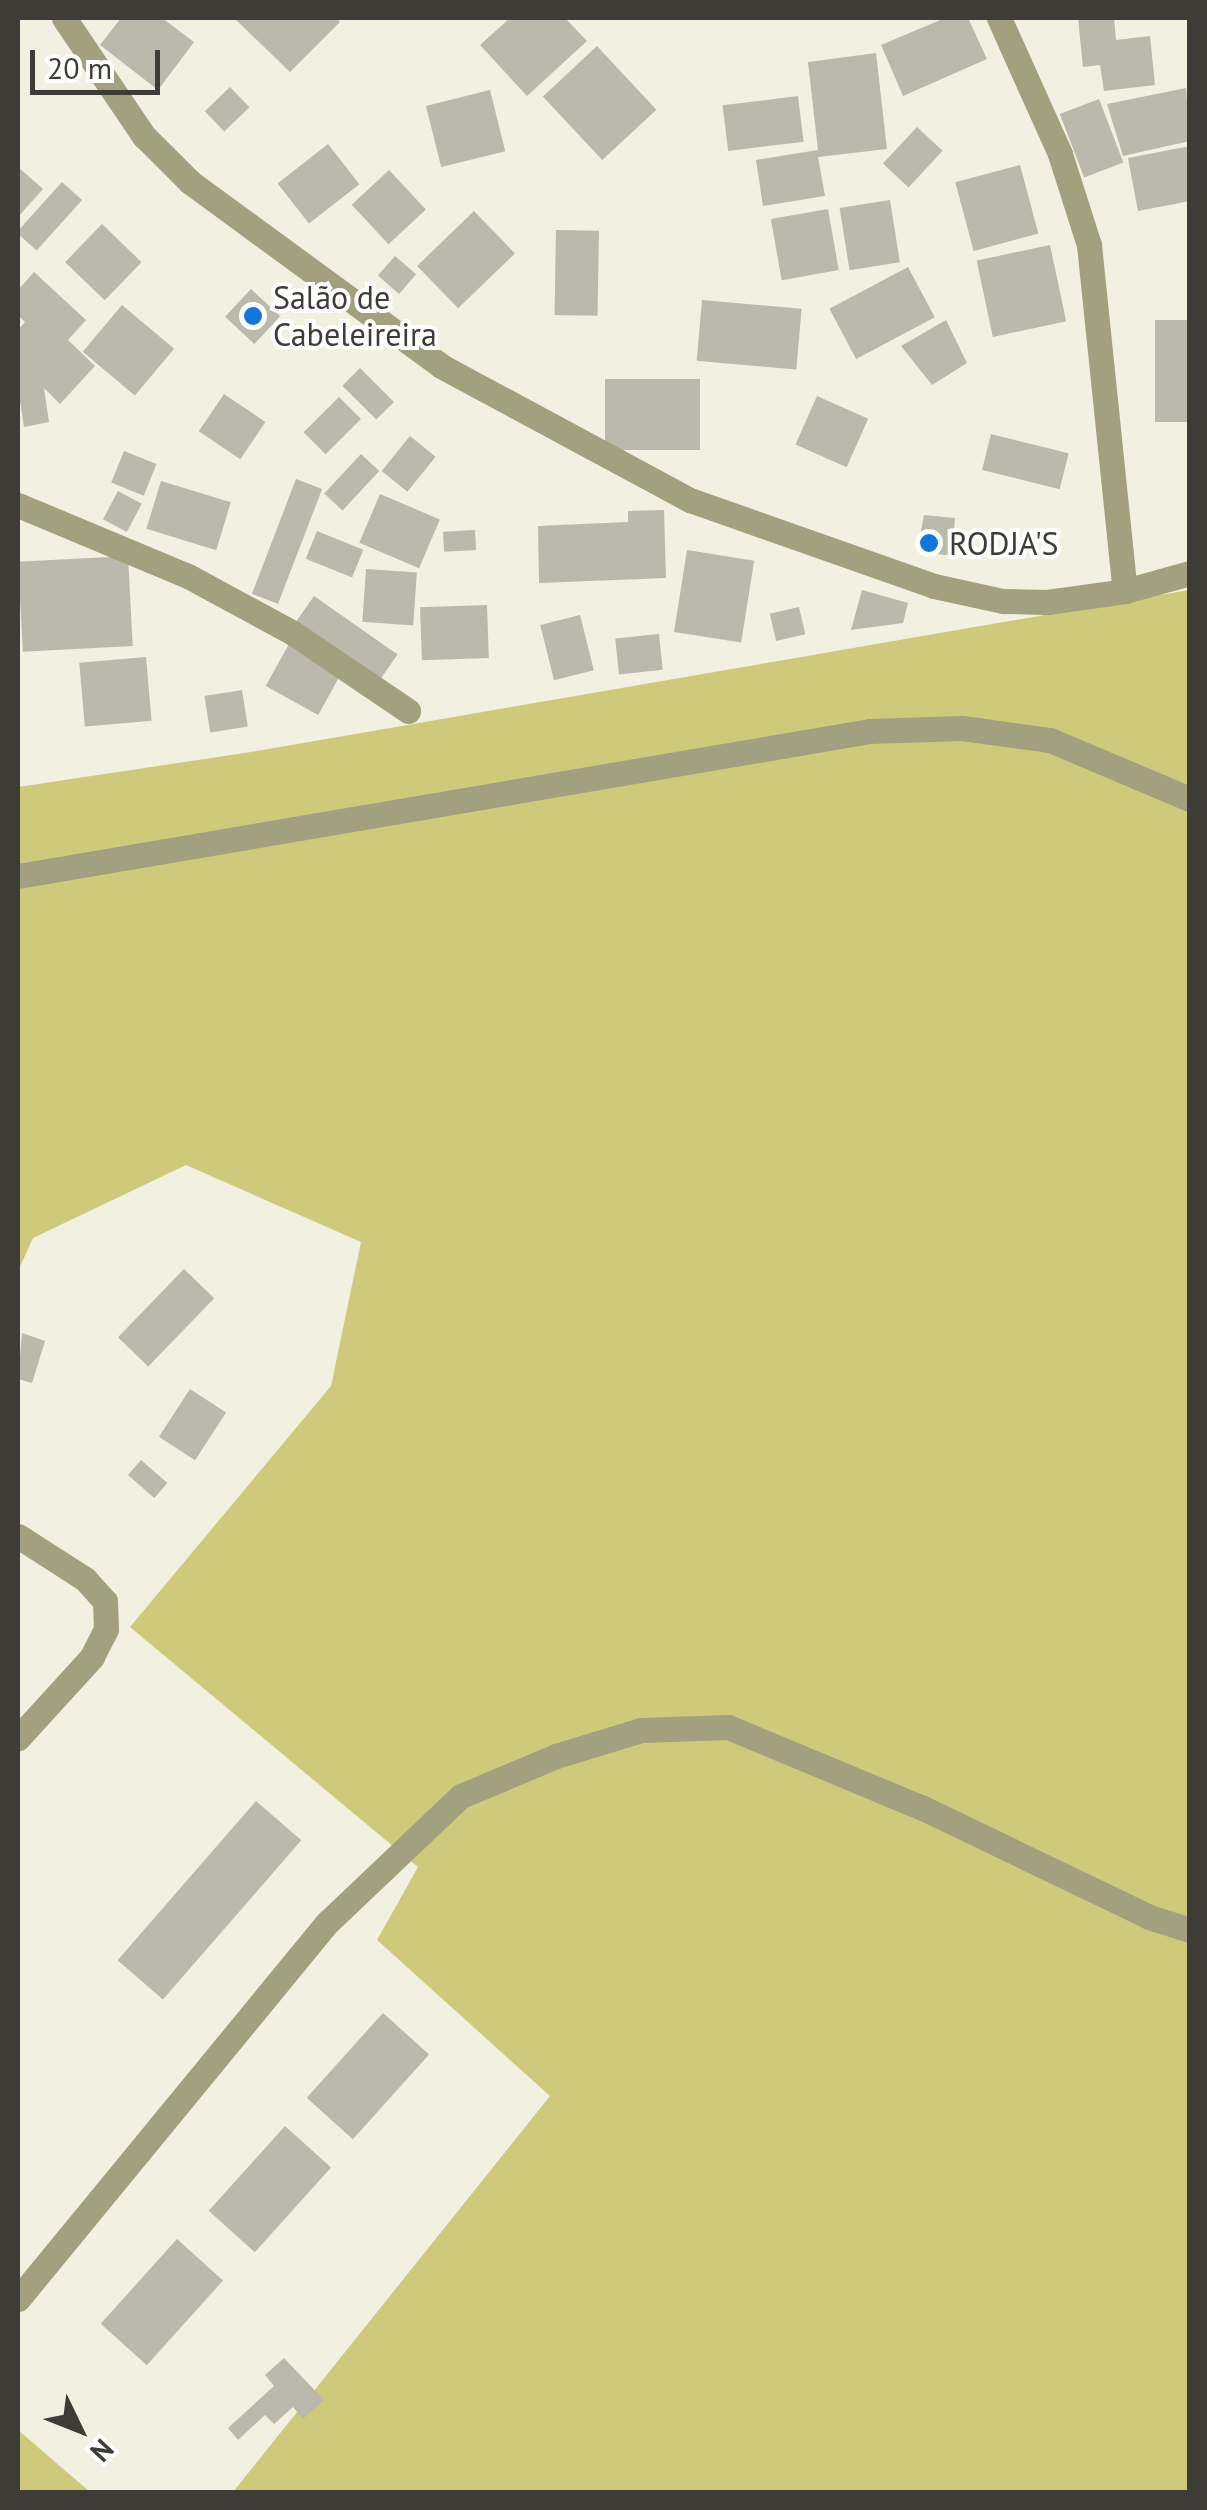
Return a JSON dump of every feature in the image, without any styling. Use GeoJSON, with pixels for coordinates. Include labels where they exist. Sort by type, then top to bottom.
{"type":"FeatureCollection","features":[{"type":"Feature","properties":{"kind":"street"},"geometry":{"type":"LineString","coordinates":[[64,18],[144,136],[190,182],[441,366],[690,500],[934,586],[1003,600],[1046,602],[1125,591],[1190,573]]}},
{"type":"Feature","properties":{"kind":"street"},"geometry":{"type":"LineString","coordinates":[[999,18],[1060,154],[1089,245],[1125,591]]}},
{"type":"Feature","properties":{"kind":"street"},"geometry":{"type":"LineString","coordinates":[[18,505],[188,576],[293,633],[408,711]]}},
{"type":"Feature","properties":{"kind":"street"},"geometry":{"type":"LineString","coordinates":[[18,876],[870,731],[962,728],[1050,740],[1190,799]]}},
{"type":"Feature","properties":{"kind":"street"},"geometry":{"type":"LineString","coordinates":[[18,1536],[85,1580],[105,1602],[106,1628],[92,1657],[18,1738]]}},
{"type":"Feature","properties":{"kind":"street"},"geometry":{"type":"LineString","coordinates":[[18,2299],[328,1922],[461,1796],[624,1735],[641,1730],[728,1727],[923,1808],[1149,1917],[1190,1930]]}},
{"type":"Feature","properties":{"kind":"shaded area"},"geometry":{"type":"Polygon","coordinates":[[[1189,590],[1189,2492],[233,2492],[550,2096],[377,1940],[418,1867],[130,1627],[331,1386],[361,1242],[186,1165],[33,1238],[18,1271],[18,787],[251,752],[1189,590]]]}},
{"type":"Feature","properties":{"kind":"shaded area"},"geometry":{"type":"Polygon","coordinates":[[[18,2430],[90,2492],[18,2492],[18,2430]]]}},
{"type":"Feature","properties":{"kind":"building"},"geometry":{"type":"Polygon","coordinates":[[[121,18],[162,18],[194,42],[158,90],[100,45],[121,18]]]}},
{"type":"Feature","properties":{"kind":"building"},"geometry":{"type":"Polygon","coordinates":[[[234,18],[336,18],[340,22],[290,72],[234,18]]]}},
{"type":"Feature","properties":{"kind":"building"},"geometry":{"type":"Polygon","coordinates":[[[510,18],[565,18],[587,41],[527,96],[480,45],[510,18]]]}},
{"type":"Feature","properties":{"kind":"building"},"geometry":{"type":"Polygon","coordinates":[[[945,18],[968,18],[987,59],[903,96],[881,45],[945,18]]]}},
{"type":"Feature","properties":{"kind":"building"},"geometry":{"type":"Polygon","coordinates":[[[1078,18],[1114,18],[1116,40],[1150,36],[1155,85],[1104,91],[1100,65],[1083,67],[1078,18]]]}},
{"type":"Feature","properties":{"kind":"building"},"geometry":{"type":"Polygon","coordinates":[[[597,46],[656,110],[602,160],[543,96],[597,46]]]}},
{"type":"Feature","properties":{"kind":"building"},"geometry":{"type":"Polygon","coordinates":[[[876,53],[887,149],[818,157],[825,196],[763,206],[756,160],[818,150],[808,62],[876,53]]]}},
{"type":"Feature","properties":{"kind":"building"},"geometry":{"type":"Polygon","coordinates":[[[230,87],[249,107],[224,131],[205,111],[230,87]]]}},
{"type":"Feature","properties":{"kind":"building"},"geometry":{"type":"Polygon","coordinates":[[[1186,88],[1190,141],[1123,156],[1107,104],[1186,88]]]}},
{"type":"Feature","properties":{"kind":"building"},"geometry":{"type":"Polygon","coordinates":[[[490,90],[505,151],[441,167],[426,106],[490,90]]]}},
{"type":"Feature","properties":{"kind":"building"},"geometry":{"type":"Polygon","coordinates":[[[798,96],[804,142],[728,151],[723,105],[798,96]]]}},
{"type":"Feature","properties":{"kind":"building"},"geometry":{"type":"Polygon","coordinates":[[[1099,99],[1123,162],[1084,178],[1060,114],[1099,99]]]}},
{"type":"Feature","properties":{"kind":"building"},"geometry":{"type":"Polygon","coordinates":[[[917,127],[943,151],[908,187],[883,164],[917,127]]]}},
{"type":"Feature","properties":{"kind":"building"},"geometry":{"type":"Polygon","coordinates":[[[328,144],[359,184],[309,224],[278,183],[328,144]]]}},
{"type":"Feature","properties":{"kind":"building"},"geometry":{"type":"Polygon","coordinates":[[[1190,146],[1190,201],[1138,211],[1128,158],[1190,146]]]}},
{"type":"Feature","properties":{"kind":"building"},"geometry":{"type":"Polygon","coordinates":[[[1020,165],[1038,234],[974,251],[955,182],[1020,165]]]}},
{"type":"Feature","properties":{"kind":"building"},"geometry":{"type":"Polygon","coordinates":[[[18,167],[43,189],[18,217],[18,167]]]}},
{"type":"Feature","properties":{"kind":"building"},"geometry":{"type":"Polygon","coordinates":[[[389,170],[426,209],[389,244],[352,205],[389,170]]]}},
{"type":"Feature","properties":{"kind":"building"},"geometry":{"type":"Polygon","coordinates":[[[62,182],[82,200],[37,251],[18,231],[62,182]]]}},
{"type":"Feature","properties":{"kind":"building"},"geometry":{"type":"Polygon","coordinates":[[[890,200],[900,262],[849,270],[840,208],[890,200]]]}},
{"type":"Feature","properties":{"kind":"building"},"geometry":{"type":"Polygon","coordinates":[[[828,209],[839,270],[782,280],[771,219],[828,209]]]}},
{"type":"Feature","properties":{"kind":"building"},"geometry":{"type":"Polygon","coordinates":[[[474,211],[515,253],[458,308],[417,266],[474,211]]]}},
{"type":"Feature","properties":{"kind":"building"},"geometry":{"type":"Polygon","coordinates":[[[102,224],[142,262],[105,300],[65,262],[102,224]]]}},
{"type":"Feature","properties":{"kind":"building"},"geometry":{"type":"Polygon","coordinates":[[[556,230],[599,231],[598,316],[555,315],[556,230]]]}},
{"type":"Feature","properties":{"kind":"building"},"geometry":{"type":"Polygon","coordinates":[[[1050,245],[1066,321],[993,337],[977,261],[1050,245]]]}},
{"type":"Feature","properties":{"kind":"building"},"geometry":{"type":"Polygon","coordinates":[[[395,256],[416,274],[399,294],[378,276],[395,256]]]}},
{"type":"Feature","properties":{"kind":"building"},"geometry":{"type":"Polygon","coordinates":[[[908,267],[935,317],[856,359],[829,309],[908,267]]]}},
{"type":"Feature","properties":{"kind":"building"},"geometry":{"type":"Polygon","coordinates":[[[34,272],[86,320],[68,340],[95,366],[60,404],[44,388],[49,422],[24,427],[18,388],[18,330],[25,322],[18,315],[18,290],[34,272]]]}},
{"type":"Feature","properties":{"kind":"building","name":"Salão de Cabeleireira"},"geometry":{"type":"Polygon","coordinates":[[[251,289],[280,316],[254,344],[225,317],[251,289]]]}},
{"type":"Feature","properties":{"kind":"building"},"geometry":{"type":"Polygon","coordinates":[[[702,300],[802,309],[796,369],[697,361],[702,300]]]}},
{"type":"Feature","properties":{"kind":"building"},"geometry":{"type":"Polygon","coordinates":[[[122,305],[174,349],[135,395],[83,352],[122,305]]]}},
{"type":"Feature","properties":{"kind":"building"},"geometry":{"type":"Polygon","coordinates":[[[946,320],[967,363],[932,385],[901,346],[946,320]]]}},
{"type":"Feature","properties":{"kind":"building"},"geometry":{"type":"Polygon","coordinates":[[[1155,320],[1190,320],[1190,422],[1155,422],[1155,320]]]}},
{"type":"Feature","properties":{"kind":"building"},"geometry":{"type":"Polygon","coordinates":[[[360,368],[394,402],[376,420],[342,386],[360,368]]]}},
{"type":"Feature","properties":{"kind":"building"},"geometry":{"type":"Polygon","coordinates":[[[605,379],[700,379],[700,450],[605,450],[605,379]]]}},
{"type":"Feature","properties":{"kind":"building"},"geometry":{"type":"Polygon","coordinates":[[[224,394],[265,422],[240,459],[199,431],[224,394]]]}},
{"type":"Feature","properties":{"kind":"building"},"geometry":{"type":"Polygon","coordinates":[[[817,396],[868,419],[847,467],[795,444],[817,396]]]}},
{"type":"Feature","properties":{"kind":"building"},"geometry":{"type":"Polygon","coordinates":[[[339,397],[361,419],[326,454],[304,432],[339,397]]]}},
{"type":"Feature","properties":{"kind":"building"},"geometry":{"type":"Polygon","coordinates":[[[991,434],[1069,453],[1060,489],[982,470],[991,434]]]}},
{"type":"Feature","properties":{"kind":"building"},"geometry":{"type":"Polygon","coordinates":[[[410,436],[436,457],[407,492],[382,471],[410,436]]]}},
{"type":"Feature","properties":{"kind":"building"},"geometry":{"type":"Polygon","coordinates":[[[124,451],[156,464],[144,496],[111,483],[124,451]]]}},
{"type":"Feature","properties":{"kind":"building"},"geometry":{"type":"Polygon","coordinates":[[[361,454],[379,471],[342,511],[324,493],[361,454]]]}},
{"type":"Feature","properties":{"kind":"building"},"geometry":{"type":"Polygon","coordinates":[[[296,479],[322,489],[278,604],[252,594],[296,479]]]}},
{"type":"Feature","properties":{"kind":"building"},"geometry":{"type":"Polygon","coordinates":[[[161,481],[231,502],[216,550],[146,529],[161,481]]]}},
{"type":"Feature","properties":{"kind":"building"},"geometry":{"type":"Polygon","coordinates":[[[118,491],[142,504],[127,532],[103,519],[118,491]]]}},
{"type":"Feature","properties":{"kind":"building"},"geometry":{"type":"Polygon","coordinates":[[[380,494],[440,519],[419,568],[359,543],[380,494]]]}},
{"type":"Feature","properties":{"kind":"building"},"geometry":{"type":"Polygon","coordinates":[[[664,510],[666,578],[539,583],[538,526],[628,522],[628,511],[664,510]]]}},
{"type":"Feature","properties":{"kind":"building"},"geometry":{"type":"Polygon","coordinates":[[[924,515],[955,518],[952,556],[917,551],[924,515]]]}},
{"type":"Feature","properties":{"kind":"building"},"geometry":{"type":"Polygon","coordinates":[[[475,530],[476,550],[444,552],[443,532],[475,530]]]}},
{"type":"Feature","properties":{"kind":"building"},"geometry":{"type":"Polygon","coordinates":[[[317,531],[363,550],[352,578],[306,559],[317,531]]]}},
{"type":"Feature","properties":{"kind":"building"},"geometry":{"type":"Polygon","coordinates":[[[687,550],[754,561],[741,643],[674,632],[687,550]]]}},
{"type":"Feature","properties":{"kind":"building"},"geometry":{"type":"Polygon","coordinates":[[[128,556],[133,646],[23,652],[18,562],[128,556]]]}},
{"type":"Feature","properties":{"kind":"building"},"geometry":{"type":"Polygon","coordinates":[[[366,569],[417,573],[413,625],[362,622],[366,569]]]}},
{"type":"Feature","properties":{"kind":"building"},"geometry":{"type":"Polygon","coordinates":[[[862,590],[908,603],[903,623],[851,630],[862,590]]]}},
{"type":"Feature","properties":{"kind":"building"},"geometry":{"type":"Polygon","coordinates":[[[314,596],[398,655],[380,680],[296,621],[314,596]]]}},
{"type":"Feature","properties":{"kind":"building"},"geometry":{"type":"Polygon","coordinates":[[[487,605],[489,658],[422,660],[420,607],[487,605]]]}},
{"type":"Feature","properties":{"kind":"building"},"geometry":{"type":"Polygon","coordinates":[[[799,607],[805,634],[776,641],[770,614],[799,607]]]}},
{"type":"Feature","properties":{"kind":"building"},"geometry":{"type":"Polygon","coordinates":[[[580,615],[594,670],[554,680],[540,625],[580,615]]]}},
{"type":"Feature","properties":{"kind":"building"},"geometry":{"type":"Polygon","coordinates":[[[659,634],[663,670],[619,674],[615,639],[659,634]]]}},
{"type":"Feature","properties":{"kind":"building"},"geometry":{"type":"Polygon","coordinates":[[[289,644],[341,673],[318,715],[266,686],[289,644]]]}},
{"type":"Feature","properties":{"kind":"building"},"geometry":{"type":"Polygon","coordinates":[[[146,657],[152,721],[85,727],[79,663],[146,657]]]}},
{"type":"Feature","properties":{"kind":"building"},"geometry":{"type":"Polygon","coordinates":[[[242,690],[248,727],[210,732],[204,696],[242,690]]]}},
{"type":"Feature","properties":{"kind":"building"},"geometry":{"type":"Polygon","coordinates":[[[184,1269],[214,1298],[148,1367],[118,1337],[184,1269]]]}},
{"type":"Feature","properties":{"kind":"building"},"geometry":{"type":"Polygon","coordinates":[[[22,1333],[45,1341],[32,1383],[18,1379],[22,1333]]]}},
{"type":"Feature","properties":{"kind":"building"},"geometry":{"type":"Polygon","coordinates":[[[190,1389],[226,1412],[195,1460],[159,1437],[190,1389]]]}},
{"type":"Feature","properties":{"kind":"building"},"geometry":{"type":"Polygon","coordinates":[[[141,1460],[167,1483],[154,1498],[128,1475],[141,1460]]]}},
{"type":"Feature","properties":{"kind":"building"},"geometry":{"type":"Polygon","coordinates":[[[256,1801],[301,1840],[163,2000],[118,1960],[256,1801]]]}},
{"type":"Feature","properties":{"kind":"building"},"geometry":{"type":"Polygon","coordinates":[[[383,2013],[429,2054],[353,2139],[307,2098],[383,2013]]]}},
{"type":"Feature","properties":{"kind":"building"},"geometry":{"type":"Polygon","coordinates":[[[285,2126],[331,2167],[255,2252],[209,2211],[285,2126]]]}},
{"type":"Feature","properties":{"kind":"building"},"geometry":{"type":"Polygon","coordinates":[[[177,2239],[223,2280],[147,2365],[101,2324],[177,2239]]]}},
{"type":"Feature","properties":{"kind":"building"},"geometry":{"type":"Polygon","coordinates":[[[284,2358],[324,2400],[303,2419],[293,2407],[274,2424],[265,2415],[238,2440],[228,2428],[274,2386],[265,2375],[284,2358]]]}},
{"type":"Feature","properties":{"kind":"place","name":"Salão de Cabeleireira"},"geometry":{"type":"Point","coordinates":[253,316]}},
{"type":"Feature","properties":{"kind":"place","name":"RODJA'S"},"geometry":{"type":"Point","coordinates":[929,543]}}]}
